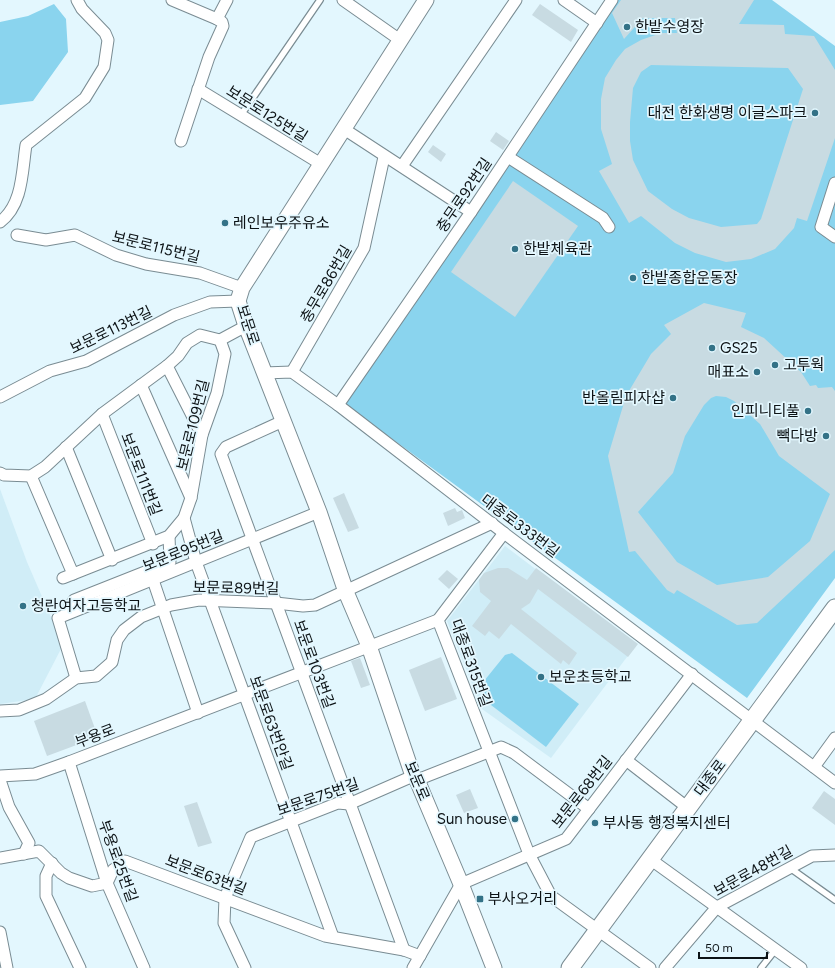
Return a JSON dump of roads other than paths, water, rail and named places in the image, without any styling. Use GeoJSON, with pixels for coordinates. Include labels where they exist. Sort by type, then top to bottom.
{"type":"FeatureCollection","features":[{"type":"Feature","properties":{"kind":"main road","name":"보문로"},"geometry":{"type":"LineString","coordinates":[[426,0],[321,164],[240,295],[246,326],[319,512],[346,592],[369,646],[415,778],[461,884],[494,968]]}},
{"type":"Feature","properties":{"kind":"main road","name":"대종로"},"geometry":{"type":"LineString","coordinates":[[570,968],[835,608]]}},
{"type":"Feature","properties":{"kind":"street"},"geometry":{"type":"LineString","coordinates":[[0,222],[9,215],[14,207],[21,182],[26,145],[85,98],[104,67],[108,40],[105,33],[82,9],[77,0]]}},
{"type":"Feature","properties":{"kind":"street"},"geometry":{"type":"LineString","coordinates":[[172,0],[217,19],[222,22],[223,26],[209,57],[181,141]]}},
{"type":"Feature","properties":{"kind":"street"},"geometry":{"type":"LineString","coordinates":[[217,19],[227,0]]}},
{"type":"Feature","properties":{"kind":"street"},"geometry":{"type":"LineString","coordinates":[[343,0],[400,40]]}},
{"type":"Feature","properties":{"kind":"street"},"geometry":{"type":"LineString","coordinates":[[402,166],[516,0]]}},
{"type":"Feature","properties":{"kind":"street"},"geometry":{"type":"LineString","coordinates":[[564,0],[597,23]]}},
{"type":"Feature","properties":{"kind":"street","name":"충무로92번길"},"geometry":{"type":"LineString","coordinates":[[338,405],[471,212],[612,0]]}},
{"type":"Feature","properties":{"kind":"street","name":"보문로125번길"},"geometry":{"type":"LineString","coordinates":[[198,89],[321,164]]}},
{"type":"Feature","properties":{"kind":"street"},"geometry":{"type":"LineString","coordinates":[[344,129],[384,157],[402,166],[471,212]]}},
{"type":"Feature","properties":{"kind":"street","name":"충무로86번길"},"geometry":{"type":"LineString","coordinates":[[292,372],[364,248],[384,157]]}},
{"type":"Feature","properties":{"kind":"street"},"geometry":{"type":"LineString","coordinates":[[508,157],[603,218],[610,226]]}},
{"type":"Feature","properties":{"kind":"street"},"geometry":{"type":"LineString","coordinates":[[835,183],[821,227],[835,238]]}},
{"type":"Feature","properties":{"kind":"street","name":"보문로115번길"},"geometry":{"type":"LineString","coordinates":[[17,235],[46,240],[75,235],[116,255],[146,264],[200,273],[240,295]]}},
{"type":"Feature","properties":{"kind":"street","name":"보문로113번길"},"geometry":{"type":"LineString","coordinates":[[0,397],[50,372],[86,361],[174,316],[210,302],[240,295]]}},
{"type":"Feature","properties":{"kind":"street"},"geometry":{"type":"LineString","coordinates":[[0,473],[4,475],[31,476],[45,467],[102,414],[178,356],[187,343],[200,335],[220,340],[246,326]]}},
{"type":"Feature","properties":{"kind":"street","name":"보문로109번길"},"geometry":{"type":"LineString","coordinates":[[31,476],[68,576],[153,544],[169,536],[184,518],[191,498],[202,435],[217,393],[226,354],[220,340]]}},
{"type":"Feature","properties":{"kind":"street"},"geometry":{"type":"LineString","coordinates":[[166,366],[202,435]]}},
{"type":"Feature","properties":{"kind":"street"},"geometry":{"type":"LineString","coordinates":[[264,373],[292,372]]}},
{"type":"Feature","properties":{"kind":"street","name":"대종로333번길"},"geometry":{"type":"LineString","coordinates":[[292,372],[338,405],[504,533],[835,783]]}},
{"type":"Feature","properties":{"kind":"street"},"geometry":{"type":"LineString","coordinates":[[141,385],[191,498]]}},
{"type":"Feature","properties":{"kind":"street","name":"보문로111번길"},"geometry":{"type":"LineString","coordinates":[[102,414],[153,544]]}},
{"type":"Feature","properties":{"kind":"street","name":"보문로103번길"},"geometry":{"type":"LineString","coordinates":[[283,421],[226,447],[221,454],[404,950]]}},
{"type":"Feature","properties":{"kind":"street"},"geometry":{"type":"LineString","coordinates":[[66,448],[112,560]]}},
{"type":"Feature","properties":{"kind":"street","name":"보문로95번길"},"geometry":{"type":"LineString","coordinates":[[76,678],[58,618],[319,512]]}},
{"type":"Feature","properties":{"kind":"street","name":"보문로63번안길"},"geometry":{"type":"LineString","coordinates":[[184,518],[196,562],[209,600],[333,937]]}},
{"type":"Feature","properties":{"kind":"street"},"geometry":{"type":"LineString","coordinates":[[346,592],[492,523]]}},
{"type":"Feature","properties":{"kind":"street","name":"대종로315번길"},"geometry":{"type":"LineString","coordinates":[[504,533],[438,620],[488,752],[529,854],[551,896],[650,968]]}},
{"type":"Feature","properties":{"kind":"street"},"geometry":{"type":"LineString","coordinates":[[70,612],[70,606],[74,600],[170,562],[169,536]]}},
{"type":"Feature","properties":{"kind":"street"},"geometry":{"type":"LineString","coordinates":[[152,580],[198,713]]}},
{"type":"Feature","properties":{"kind":"street","name":"보문로89번길"},"geometry":{"type":"LineString","coordinates":[[0,711],[19,710],[46,699],[76,678],[96,676],[112,662],[117,640],[124,630],[141,617],[171,604],[209,600],[276,603],[303,606],[315,604],[346,592]]}},
{"type":"Feature","properties":{"kind":"street","name":"부용로"},"geometry":{"type":"LineString","coordinates":[[0,776],[35,774],[69,762],[438,620]]}},
{"type":"Feature","properties":{"kind":"street","name":"보문로68번길"},"geometry":{"type":"LineString","coordinates":[[461,884],[566,839],[692,674]]}},
{"type":"Feature","properties":{"kind":"street"},"geometry":{"type":"LineString","coordinates":[[814,767],[835,738]]}},
{"type":"Feature","properties":{"kind":"street"},"geometry":{"type":"LineString","coordinates":[[488,752],[501,746],[514,753],[588,809]]}},
{"type":"Feature","properties":{"kind":"street","name":"보문로75번길"},"geometry":{"type":"LineString","coordinates":[[245,968],[224,923],[225,898],[251,837],[338,803],[349,804],[415,778],[488,752]]}},
{"type":"Feature","properties":{"kind":"street"},"geometry":{"type":"LineString","coordinates":[[626,760],[688,808]]}},
{"type":"Feature","properties":{"kind":"street","name":"부용로25번길"},"geometry":{"type":"LineString","coordinates":[[69,762],[108,883],[144,968]]}},
{"type":"Feature","properties":{"kind":"street"},"geometry":{"type":"LineString","coordinates":[[0,780],[9,807],[28,843],[24,854]]}},
{"type":"Feature","properties":{"kind":"street"},"geometry":{"type":"LineString","coordinates":[[0,858],[39,851],[69,878],[92,886],[108,883]]}},
{"type":"Feature","properties":{"kind":"street","name":"보문로48번길"},"geometry":{"type":"LineString","coordinates":[[665,968],[717,906],[812,856],[835,855]]}},
{"type":"Feature","properties":{"kind":"street"},"geometry":{"type":"LineString","coordinates":[[650,860],[717,906],[801,968]]}},
{"type":"Feature","properties":{"kind":"street","name":"보문로63번길"},"geometry":{"type":"LineString","coordinates":[[108,883],[113,870],[125,861],[333,937],[404,950],[420,956]]}},
{"type":"Feature","properties":{"kind":"street"},"geometry":{"type":"LineString","coordinates":[[52,863],[46,876],[46,896],[80,968]]}},
{"type":"Feature","properties":{"kind":"street"},"geometry":{"type":"LineString","coordinates":[[413,968],[461,884]]}},
{"type":"Feature","properties":{"kind":"street"},"geometry":{"type":"LineString","coordinates":[[0,932],[6,968]]}},
{"type":"Feature","properties":{"kind":"lane"},"geometry":{"type":"LineString","coordinates":[[242,115],[320,0]]}},
{"type":"Feature","properties":{"kind":"lane"},"geometry":{"type":"LineString","coordinates":[[790,868],[835,900]]}},
{"type":"Feature","properties":{"kind":"lane"},"geometry":{"type":"LineString","coordinates":[[761,968],[776,949]]}},
{"type":"Feature","properties":{"kind":"place","name":"한밭수영장"},"geometry":{"type":"Point","coordinates":[627,27]}},
{"type":"Feature","properties":{"kind":"place","name":"대전 한화생명 이글스파크"},"geometry":{"type":"Point","coordinates":[815,113]}},
{"type":"Feature","properties":{"kind":"place","name":"레인보우주유소"},"geometry":{"type":"Point","coordinates":[225,223]}},
{"type":"Feature","properties":{"kind":"place","name":"한밭체육관"},"geometry":{"type":"Point","coordinates":[515,249]}},
{"type":"Feature","properties":{"kind":"place","name":"한밭종합운동장"},"geometry":{"type":"Point","coordinates":[633,278]}},
{"type":"Feature","properties":{"kind":"place","name":"GS25"},"geometry":{"type":"Point","coordinates":[712,348]}},
{"type":"Feature","properties":{"kind":"place","name":"고투웍"},"geometry":{"type":"Point","coordinates":[775,365]}},
{"type":"Feature","properties":{"kind":"place","name":"매표소"},"geometry":{"type":"Point","coordinates":[757,372]}},
{"type":"Feature","properties":{"kind":"place","name":"반올림피자샵"},"geometry":{"type":"Point","coordinates":[673,398]}},
{"type":"Feature","properties":{"kind":"place","name":"인피니티풀"},"geometry":{"type":"Point","coordinates":[808,411]}},
{"type":"Feature","properties":{"kind":"place","name":"빽다방"},"geometry":{"type":"Point","coordinates":[826,436]}},
{"type":"Feature","properties":{"kind":"place","name":"청란여자고등학교"},"geometry":{"type":"Point","coordinates":[23,606]}},
{"type":"Feature","properties":{"kind":"place","name":"보운초등학교"},"geometry":{"type":"Point","coordinates":[541,677]}},
{"type":"Feature","properties":{"kind":"place","name":"Sun house"},"geometry":{"type":"Point","coordinates":[515,819]}},
{"type":"Feature","properties":{"kind":"place","name":"부사동 행정복지센터"},"geometry":{"type":"Point","coordinates":[595,823]}},
{"type":"Feature","properties":{"kind":"place","name":"부사오거리"},"geometry":{"type":"Point","coordinates":[480,899]}}]}
